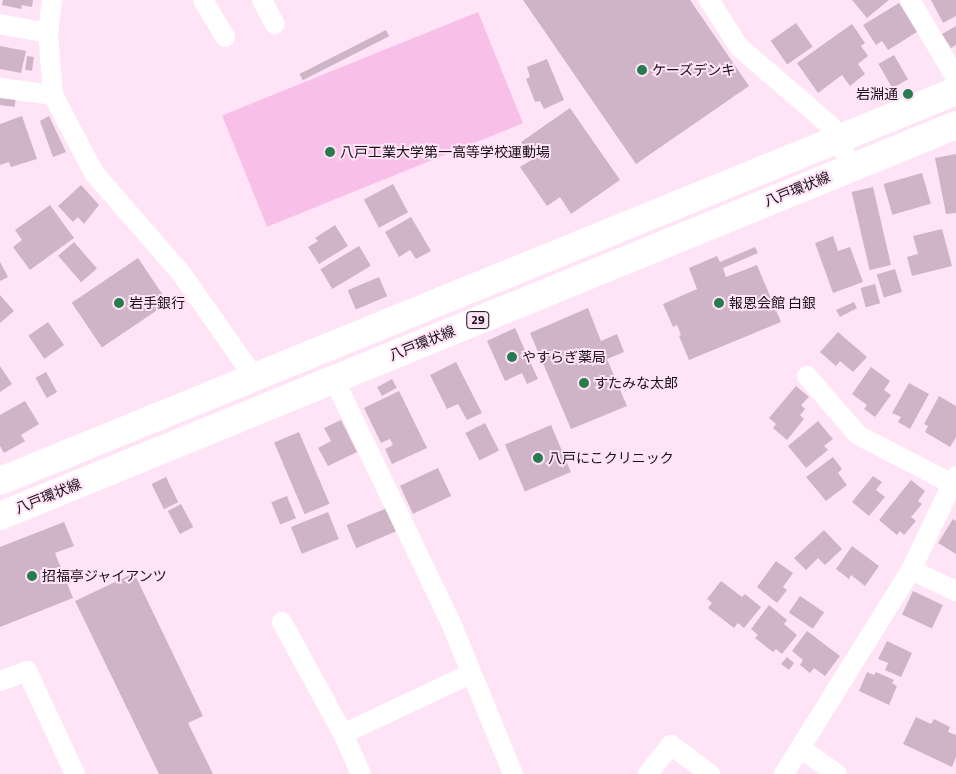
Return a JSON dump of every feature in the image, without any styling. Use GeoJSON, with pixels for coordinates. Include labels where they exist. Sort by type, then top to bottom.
{"type":"FeatureCollection","features":[{"type":"Feature","properties":{"kind":"main road","name":"29"},"geometry":{"type":"LineString","coordinates":[[0,481],[956,90]]}},
{"type":"Feature","properties":{"kind":"main road","name":"八戸環状線"},"geometry":{"type":"LineString","coordinates":[[0,516],[956,125]]}},
{"type":"Feature","properties":{"kind":"street"},"geometry":{"type":"LineString","coordinates":[[52,0],[48,33],[53,95],[94,173],[181,273],[254,377]]}},
{"type":"Feature","properties":{"kind":"street"},"geometry":{"type":"LineString","coordinates":[[202,0],[225,37]]}},
{"type":"Feature","properties":{"kind":"street"},"geometry":{"type":"LineString","coordinates":[[262,0],[275,24]]}},
{"type":"Feature","properties":{"kind":"street"},"geometry":{"type":"LineString","coordinates":[[709,0],[739,47],[831,126],[839,138],[851,167]]}},
{"type":"Feature","properties":{"kind":"street"},"geometry":{"type":"LineString","coordinates":[[910,0],[956,78]]}},
{"type":"Feature","properties":{"kind":"street"},"geometry":{"type":"LineString","coordinates":[[0,24],[48,33]]}},
{"type":"Feature","properties":{"kind":"street"},"geometry":{"type":"LineString","coordinates":[[0,88],[53,95]]}},
{"type":"Feature","properties":{"kind":"street"},"geometry":{"type":"LineString","coordinates":[[784,774],[911,570],[954,480],[858,434],[807,376]]}},
{"type":"Feature","properties":{"kind":"street"},"geometry":{"type":"LineString","coordinates":[[334,379],[450,623],[513,774]]}},
{"type":"Feature","properties":{"kind":"street"},"geometry":{"type":"LineString","coordinates":[[911,570],[956,591]]}},
{"type":"Feature","properties":{"kind":"street"},"geometry":{"type":"LineString","coordinates":[[282,622],[343,734],[361,774]]}},
{"type":"Feature","properties":{"kind":"street"},"geometry":{"type":"LineString","coordinates":[[0,681],[27,671],[76,774]]}},
{"type":"Feature","properties":{"kind":"street"},"geometry":{"type":"LineString","coordinates":[[343,734],[470,674]]}},
{"type":"Feature","properties":{"kind":"street"},"geometry":{"type":"LineString","coordinates":[[648,774],[671,745],[710,774]]}},
{"type":"Feature","properties":{"kind":"street"},"geometry":{"type":"LineString","coordinates":[[800,748],[837,774]]}},
{"type":"Feature","properties":{"kind":"shaded area","name":"八戸工業大学第一高等学校運動場"},"geometry":{"type":"Polygon","coordinates":[[[478,12],[523,123],[267,227],[222,115],[478,12]]]}},
{"type":"Feature","properties":{"kind":"building"},"geometry":{"type":"Polygon","coordinates":[[[3,0],[33,0],[32,7],[22,5],[21,9],[2,5],[3,0]]]}},
{"type":"Feature","properties":{"kind":"building"},"geometry":{"type":"Polygon","coordinates":[[[523,0],[690,0],[749,86],[636,164],[523,0]]]}},
{"type":"Feature","properties":{"kind":"building"},"geometry":{"type":"Polygon","coordinates":[[[852,0],[889,0],[867,18],[852,0]]]}},
{"type":"Feature","properties":{"kind":"building"},"geometry":{"type":"Polygon","coordinates":[[[931,0],[956,0],[956,16],[943,23],[931,0]]]}},
{"type":"Feature","properties":{"kind":"building"},"geometry":{"type":"Polygon","coordinates":[[[899,3],[917,32],[888,50],[882,41],[876,45],[863,25],[899,3]]]}},
{"type":"Feature","properties":{"kind":"building"},"geometry":{"type":"Polygon","coordinates":[[[796,23],[813,47],[787,65],[771,41],[796,23]]]}},
{"type":"Feature","properties":{"kind":"building"},"geometry":{"type":"Polygon","coordinates":[[[852,24],[865,43],[861,46],[868,56],[858,64],[865,74],[850,86],[842,75],[818,93],[797,63],[852,24]]]}},
{"type":"Feature","properties":{"kind":"building"},"geometry":{"type":"Polygon","coordinates":[[[956,26],[956,45],[951,48],[942,34],[956,26]]]}},
{"type":"Feature","properties":{"kind":"building"},"geometry":{"type":"Polygon","coordinates":[[[386,30],[389,36],[303,80],[300,74],[386,30]]]}},
{"type":"Feature","properties":{"kind":"building"},"geometry":{"type":"Polygon","coordinates":[[[0,46],[26,51],[21,73],[0,69],[0,46]]]}},
{"type":"Feature","properties":{"kind":"building"},"geometry":{"type":"Polygon","coordinates":[[[894,55],[908,79],[892,88],[878,64],[894,55]]]}},
{"type":"Feature","properties":{"kind":"building"},"geometry":{"type":"Polygon","coordinates":[[[27,56],[34,57],[32,71],[25,70],[27,56]]]}},
{"type":"Feature","properties":{"kind":"building"},"geometry":{"type":"Polygon","coordinates":[[[547,59],[564,100],[544,109],[540,101],[535,102],[526,79],[530,77],[527,67],[547,59]]]}},
{"type":"Feature","properties":{"kind":"building"},"geometry":{"type":"Polygon","coordinates":[[[0,95],[16,97],[15,107],[0,105],[0,95]]]}},
{"type":"Feature","properties":{"kind":"building"},"geometry":{"type":"Polygon","coordinates":[[[570,108],[620,180],[571,214],[560,197],[547,206],[520,167],[533,159],[521,142],[570,108]]]}},
{"type":"Feature","properties":{"kind":"building"},"geometry":{"type":"Polygon","coordinates":[[[22,116],[37,159],[11,167],[9,162],[0,165],[0,124],[22,116]]]}},
{"type":"Feature","properties":{"kind":"building"},"geometry":{"type":"Polygon","coordinates":[[[49,116],[66,152],[53,157],[40,121],[49,116]]]}},
{"type":"Feature","properties":{"kind":"building"},"geometry":{"type":"Polygon","coordinates":[[[956,154],[956,213],[946,214],[935,158],[956,154]]]}},
{"type":"Feature","properties":{"kind":"building"},"geometry":{"type":"Polygon","coordinates":[[[922,173],[931,204],[892,215],[884,184],[922,173]]]}},
{"type":"Feature","properties":{"kind":"building"},"geometry":{"type":"Polygon","coordinates":[[[393,184],[408,212],[379,228],[364,199],[393,184]]]}},
{"type":"Feature","properties":{"kind":"building"},"geometry":{"type":"Polygon","coordinates":[[[81,185],[99,205],[84,224],[78,217],[73,222],[58,206],[81,185]]]}},
{"type":"Feature","properties":{"kind":"building"},"geometry":{"type":"Polygon","coordinates":[[[873,187],[891,265],[870,270],[852,192],[873,187]]]}},
{"type":"Feature","properties":{"kind":"building"},"geometry":{"type":"Polygon","coordinates":[[[50,205],[74,238],[30,270],[13,247],[22,240],[15,230],[50,205]]]}},
{"type":"Feature","properties":{"kind":"building"},"geometry":{"type":"Polygon","coordinates":[[[411,217],[431,251],[416,259],[410,250],[399,257],[385,232],[411,217]]]}},
{"type":"Feature","properties":{"kind":"building"},"geometry":{"type":"Polygon","coordinates":[[[335,225],[348,246],[319,264],[308,247],[318,241],[315,238],[335,225]]]}},
{"type":"Feature","properties":{"kind":"building"},"geometry":{"type":"Polygon","coordinates":[[[942,229],[952,266],[912,276],[907,257],[918,254],[913,236],[942,229]]]}},
{"type":"Feature","properties":{"kind":"building"},"geometry":{"type":"Polygon","coordinates":[[[833,236],[838,251],[850,247],[863,282],[833,293],[815,243],[833,236]]]}},
{"type":"Feature","properties":{"kind":"building"},"geometry":{"type":"Polygon","coordinates":[[[74,242],[97,268],[81,282],[58,256],[74,242]]]}},
{"type":"Feature","properties":{"kind":"building"},"geometry":{"type":"Polygon","coordinates":[[[359,246],[371,266],[332,289],[320,269],[359,246]]]}},
{"type":"Feature","properties":{"kind":"building","name":"報恩会館 白銀"},"geometry":{"type":"Polygon","coordinates":[[[755,247],[758,253],[723,268],[726,277],[757,265],[781,322],[689,360],[679,336],[681,335],[677,325],[673,327],[663,304],[697,289],[689,268],[717,256],[720,262],[755,247]]]}},
{"type":"Feature","properties":{"kind":"building","name":"岩手銀行"},"geometry":{"type":"Polygon","coordinates":[[[138,258],[168,303],[102,348],[72,303],[138,258]]]}},
{"type":"Feature","properties":{"kind":"building"},"geometry":{"type":"Polygon","coordinates":[[[0,262],[8,277],[0,281],[0,262]]]}},
{"type":"Feature","properties":{"kind":"building"},"geometry":{"type":"Polygon","coordinates":[[[895,269],[902,292],[884,298],[877,275],[895,269]]]}},
{"type":"Feature","properties":{"kind":"building"},"geometry":{"type":"Polygon","coordinates":[[[379,277],[387,296],[356,310],[348,290],[379,277]]]}},
{"type":"Feature","properties":{"kind":"building"},"geometry":{"type":"Polygon","coordinates":[[[875,284],[880,303],[866,307],[861,288],[875,284]]]}},
{"type":"Feature","properties":{"kind":"building"},"geometry":{"type":"Polygon","coordinates":[[[0,295],[14,311],[0,323],[0,295]]]}},
{"type":"Feature","properties":{"kind":"building"},"geometry":{"type":"Polygon","coordinates":[[[854,302],[857,308],[840,317],[836,310],[854,302]]]}},
{"type":"Feature","properties":{"kind":"building","name":"すたみな太郎"},"geometry":{"type":"Polygon","coordinates":[[[588,308],[601,341],[617,334],[624,352],[607,359],[627,406],[571,429],[530,333],[588,308]]]}},
{"type":"Feature","properties":{"kind":"building"},"geometry":{"type":"Polygon","coordinates":[[[48,322],[64,345],[44,359],[28,336],[48,322]]]}},
{"type":"Feature","properties":{"kind":"building","name":"やすらぎ薬局"},"geometry":{"type":"Polygon","coordinates":[[[515,328],[538,379],[527,384],[522,373],[505,381],[487,341],[515,328]]]}},
{"type":"Feature","properties":{"kind":"building"},"geometry":{"type":"Polygon","coordinates":[[[838,332],[867,357],[853,372],[840,361],[836,366],[820,352],[838,332]]]}},
{"type":"Feature","properties":{"kind":"building"},"geometry":{"type":"Polygon","coordinates":[[[456,362],[482,413],[467,420],[458,404],[447,409],[430,375],[456,362]]]}},
{"type":"Feature","properties":{"kind":"building"},"geometry":{"type":"Polygon","coordinates":[[[0,366],[12,384],[0,392],[0,366]]]}},
{"type":"Feature","properties":{"kind":"building"},"geometry":{"type":"Polygon","coordinates":[[[871,367],[890,381],[884,390],[891,395],[875,417],[864,409],[867,405],[852,394],[871,367]]]}},
{"type":"Feature","properties":{"kind":"building"},"geometry":{"type":"Polygon","coordinates":[[[46,372],[57,392],[47,398],[36,378],[46,372]]]}},
{"type":"Feature","properties":{"kind":"building"},"geometry":{"type":"Polygon","coordinates":[[[392,379],[397,388],[382,396],[377,387],[392,379]]]}},
{"type":"Feature","properties":{"kind":"building"},"geometry":{"type":"Polygon","coordinates":[[[909,383],[929,394],[910,429],[898,422],[901,417],[892,413],[909,383]]]}},
{"type":"Feature","properties":{"kind":"building"},"geometry":{"type":"Polygon","coordinates":[[[796,386],[809,397],[801,405],[805,409],[800,415],[804,419],[787,440],[773,428],[776,424],[769,418],[796,386]]]}},
{"type":"Feature","properties":{"kind":"building"},"geometry":{"type":"Polygon","coordinates":[[[399,391],[427,448],[392,464],[385,449],[393,445],[390,439],[381,443],[364,408],[399,391]]]}},
{"type":"Feature","properties":{"kind":"building"},"geometry":{"type":"Polygon","coordinates":[[[939,396],[956,406],[956,437],[950,447],[925,432],[928,426],[924,424],[939,396]]]}},
{"type":"Feature","properties":{"kind":"building"},"geometry":{"type":"Polygon","coordinates":[[[25,401],[39,424],[21,435],[25,441],[4,453],[0,446],[0,415],[25,401]]]}},
{"type":"Feature","properties":{"kind":"building"},"geometry":{"type":"Polygon","coordinates":[[[341,420],[357,452],[328,466],[318,448],[331,441],[324,428],[341,420]]]}},
{"type":"Feature","properties":{"kind":"building"},"geometry":{"type":"Polygon","coordinates":[[[818,421],[833,439],[824,446],[828,450],[806,468],[788,446],[818,421]]]}},
{"type":"Feature","properties":{"kind":"building"},"geometry":{"type":"Polygon","coordinates":[[[485,423],[499,451],[479,461],[465,433],[485,423]]]}},
{"type":"Feature","properties":{"kind":"building","name":"八戸にこクリニック"},"geometry":{"type":"Polygon","coordinates":[[[551,425],[571,472],[525,491],[505,445],[551,425]]]}},
{"type":"Feature","properties":{"kind":"building"},"geometry":{"type":"Polygon","coordinates":[[[299,432],[329,504],[305,514],[274,443],[299,432]]]}},
{"type":"Feature","properties":{"kind":"building"},"geometry":{"type":"Polygon","coordinates":[[[833,457],[842,469],[838,473],[847,485],[826,501],[806,477],[833,457]]]}},
{"type":"Feature","properties":{"kind":"building"},"geometry":{"type":"Polygon","coordinates":[[[438,468],[451,496],[413,514],[400,486],[438,468]]]}},
{"type":"Feature","properties":{"kind":"building"},"geometry":{"type":"Polygon","coordinates":[[[873,476],[882,482],[876,490],[885,497],[869,516],[852,502],[873,476]]]}},
{"type":"Feature","properties":{"kind":"building"},"geometry":{"type":"Polygon","coordinates":[[[166,477],[178,502],[164,509],[152,484],[166,477]]]}},
{"type":"Feature","properties":{"kind":"building"},"geometry":{"type":"Polygon","coordinates":[[[911,480],[925,491],[918,501],[922,504],[911,517],[916,521],[904,535],[900,531],[897,535],[879,520],[911,480]]]}},
{"type":"Feature","properties":{"kind":"building"},"geometry":{"type":"Polygon","coordinates":[[[287,496],[296,518],[280,525],[271,502],[287,496]]]}},
{"type":"Feature","properties":{"kind":"building"},"geometry":{"type":"Polygon","coordinates":[[[181,504],[193,527],[180,534],[168,511],[181,504]]]}},
{"type":"Feature","properties":{"kind":"building"},"geometry":{"type":"Polygon","coordinates":[[[387,508],[397,531],[356,548],[346,525],[387,508]]]}},
{"type":"Feature","properties":{"kind":"building"},"geometry":{"type":"Polygon","coordinates":[[[328,512],[339,539],[302,554],[291,527],[328,512]]]}},
{"type":"Feature","properties":{"kind":"building"},"geometry":{"type":"Polygon","coordinates":[[[953,519],[956,521],[956,554],[938,543],[953,519]]]}},
{"type":"Feature","properties":{"kind":"building","name":"招福亭ジャイアンツ"},"geometry":{"type":"Polygon","coordinates":[[[64,522],[74,546],[55,553],[73,598],[0,627],[0,547],[64,522]]]}},
{"type":"Feature","properties":{"kind":"building"},"geometry":{"type":"Polygon","coordinates":[[[824,530],[842,549],[825,565],[818,558],[806,570],[794,558],[824,530]]]}},
{"type":"Feature","properties":{"kind":"building"},"geometry":{"type":"Polygon","coordinates":[[[852,546],[879,566],[865,586],[851,575],[849,579],[836,569],[852,546]]]}},
{"type":"Feature","properties":{"kind":"building"},"geometry":{"type":"Polygon","coordinates":[[[776,561],[793,573],[783,587],[787,590],[777,603],[757,587],[776,561]]]}},
{"type":"Feature","properties":{"kind":"building"},"geometry":{"type":"Polygon","coordinates":[[[134,573],[203,716],[188,723],[213,774],[159,774],[75,601],[134,573]]]}},
{"type":"Feature","properties":{"kind":"building"},"geometry":{"type":"Polygon","coordinates":[[[721,581],[742,597],[745,594],[761,607],[744,628],[738,623],[734,628],[708,608],[712,603],[707,599],[721,581]]]}},
{"type":"Feature","properties":{"kind":"building"},"geometry":{"type":"Polygon","coordinates":[[[913,591],[943,605],[932,629],[902,615],[913,591]]]}},
{"type":"Feature","properties":{"kind":"building"},"geometry":{"type":"Polygon","coordinates":[[[800,596],[824,612],[813,629],[789,613],[800,596]]]}},
{"type":"Feature","properties":{"kind":"building"},"geometry":{"type":"Polygon","coordinates":[[[769,605],[787,620],[784,624],[797,635],[782,654],[776,649],[773,652],[755,638],[758,635],[751,629],[769,605]]]}},
{"type":"Feature","properties":{"kind":"building"},"geometry":{"type":"Polygon","coordinates":[[[807,631],[840,656],[825,676],[814,668],[810,673],[800,665],[803,660],[792,651],[807,631]]]}},
{"type":"Feature","properties":{"kind":"building"},"geometry":{"type":"Polygon","coordinates":[[[887,641],[912,653],[901,677],[885,670],[888,663],[878,659],[887,641]]]}},
{"type":"Feature","properties":{"kind":"building"},"geometry":{"type":"Polygon","coordinates":[[[787,657],[794,663],[789,670],[781,664],[787,657]]]}},
{"type":"Feature","properties":{"kind":"building"},"geometry":{"type":"Polygon","coordinates":[[[867,672],[874,675],[876,672],[894,680],[892,683],[897,686],[889,705],[859,691],[867,672]]]}},
{"type":"Feature","properties":{"kind":"building"},"geometry":{"type":"Polygon","coordinates":[[[916,717],[931,724],[934,719],[950,727],[948,732],[956,735],[956,757],[952,767],[903,744],[916,717]]]}},
{"type":"Feature","properties":{"kind":"place","name":"ケーズデンキ"},"geometry":{"type":"Point","coordinates":[642,70]}},
{"type":"Feature","properties":{"kind":"place","name":"岩淵通"},"geometry":{"type":"Point","coordinates":[908,94]}},
{"type":"Feature","properties":{"kind":"place","name":"八戸工業大学第一高等学校運動場"},"geometry":{"type":"Point","coordinates":[330,152]}},
{"type":"Feature","properties":{"kind":"place","name":"岩手銀行"},"geometry":{"type":"Point","coordinates":[119,303]}},
{"type":"Feature","properties":{"kind":"place","name":"報恩会館 白銀"},"geometry":{"type":"Point","coordinates":[719,303]}},
{"type":"Feature","properties":{"kind":"place","name":"やすらぎ薬局"},"geometry":{"type":"Point","coordinates":[512,357]}},
{"type":"Feature","properties":{"kind":"place","name":"すたみな太郎"},"geometry":{"type":"Point","coordinates":[584,383]}},
{"type":"Feature","properties":{"kind":"place","name":"八戸にこクリニック"},"geometry":{"type":"Point","coordinates":[538,458]}},
{"type":"Feature","properties":{"kind":"place","name":"招福亭ジャイアンツ"},"geometry":{"type":"Point","coordinates":[32,576]}}]}
